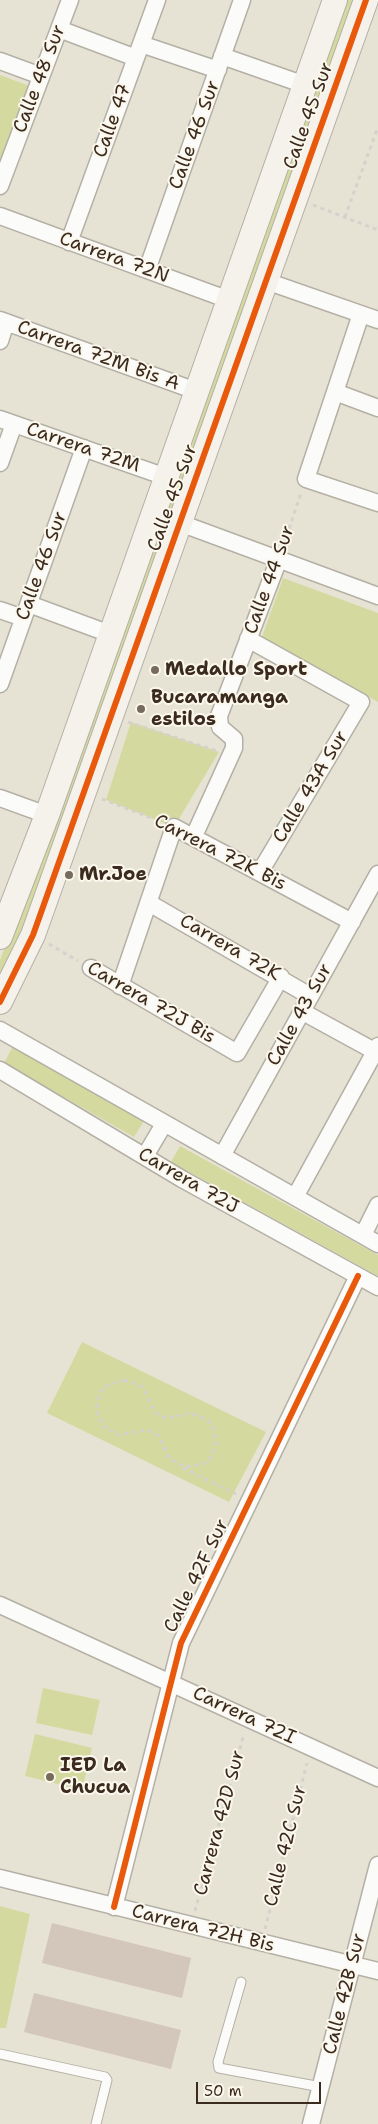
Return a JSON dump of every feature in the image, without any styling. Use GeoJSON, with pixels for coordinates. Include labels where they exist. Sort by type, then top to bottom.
{"type":"FeatureCollection","features":[{"type":"Feature","properties":{"kind":"street","name":"Calle 48 Sur"},"geometry":{"type":"LineString","coordinates":[[0,186],[70,0]]}},
{"type":"Feature","properties":{"kind":"street","name":"Calle 47"},"geometry":{"type":"LineString","coordinates":[[69,242],[157,0]]}},
{"type":"Feature","properties":{"kind":"street","name":"Calle 46 Sur"},"geometry":{"type":"LineString","coordinates":[[147,270],[242,0]]}},
{"type":"Feature","properties":{"kind":"street","name":"Calle 45 Sur"},"geometry":{"type":"LineString","coordinates":[[0,937],[46,815],[335,0]]}},
{"type":"Feature","properties":{"kind":"street","name":"Calle 45 Sur"},"geometry":{"type":"LineString","coordinates":[[0,1002],[33,935],[366,0]]}},
{"type":"Feature","properties":{"kind":"street"},"geometry":{"type":"LineString","coordinates":[[59,29],[139,51],[220,63],[305,85]]}},
{"type":"Feature","properties":{"kind":"street"},"geometry":{"type":"LineString","coordinates":[[0,61],[41,76]]}},
{"type":"Feature","properties":{"kind":"street","name":"Carrera 72N"},"geometry":{"type":"LineString","coordinates":[[0,216],[229,300]]}},
{"type":"Feature","properties":{"kind":"street"},"geometry":{"type":"LineString","coordinates":[[266,281],[378,320]]}},
{"type":"Feature","properties":{"kind":"street"},"geometry":{"type":"LineString","coordinates":[[361,314],[306,479],[378,503]]}},
{"type":"Feature","properties":{"kind":"street"},"geometry":{"type":"LineString","coordinates":[[0,341],[3,321]]}},
{"type":"Feature","properties":{"kind":"street","name":"Carrera 72M Bis A"},"geometry":{"type":"LineString","coordinates":[[3,321],[196,391]]}},
{"type":"Feature","properties":{"kind":"street"},"geometry":{"type":"LineString","coordinates":[[335,392],[378,408]]}},
{"type":"Feature","properties":{"kind":"street"},"geometry":{"type":"LineString","coordinates":[[0,463],[7,421]]}},
{"type":"Feature","properties":{"kind":"street","name":"Carrera 72M"},"geometry":{"type":"LineString","coordinates":[[7,421],[166,477]]}},
{"type":"Feature","properties":{"kind":"street","name":"Calle 46 Sur"},"geometry":{"type":"LineString","coordinates":[[0,684],[84,448]]}},
{"type":"Feature","properties":{"kind":"street"},"geometry":{"type":"LineString","coordinates":[[180,522],[378,596]]}},
{"type":"Feature","properties":{"kind":"street","name":"Calle 44 Sur"},"geometry":{"type":"LineString","coordinates":[[194,836],[234,748],[234,739],[220,727],[219,716],[279,559]]}},
{"type":"Feature","properties":{"kind":"street"},"geometry":{"type":"LineString","coordinates":[[0,610],[26,611],[110,634]]}},
{"type":"Feature","properties":{"kind":"street","name":"Calle 43A Sur"},"geometry":{"type":"LineString","coordinates":[[248,639],[361,702],[260,872]]}},
{"type":"Feature","properties":{"kind":"street"},"geometry":{"type":"LineString","coordinates":[[0,798],[46,815]]}},
{"type":"Feature","properties":{"kind":"street"},"geometry":{"type":"LineString","coordinates":[[120,986],[174,827]]}},
{"type":"Feature","properties":{"kind":"street","name":"Carrera 72K Bis"},"geometry":{"type":"LineString","coordinates":[[174,827],[352,922]]}},
{"type":"Feature","properties":{"kind":"street","name":"Calle 43 Sur"},"geometry":{"type":"LineString","coordinates":[[222,1156],[378,874]]}},
{"type":"Feature","properties":{"kind":"street","name":"Carrera 72K"},"geometry":{"type":"LineString","coordinates":[[149,903],[281,977],[310,996]]}},
{"type":"Feature","properties":{"kind":"street","name":"Carrera 72J Bis"},"geometry":{"type":"LineString","coordinates":[[91,968],[237,1053],[281,977]]}},
{"type":"Feature","properties":{"kind":"street"},"geometry":{"type":"LineString","coordinates":[[295,1197],[377,1050],[303,1012]]}},
{"type":"Feature","properties":{"kind":"street","name":"Carrera 72J"},"geometry":{"type":"LineString","coordinates":[[0,1030],[378,1244]]}},
{"type":"Feature","properties":{"kind":"street","name":"Carrera 72J"},"geometry":{"type":"LineString","coordinates":[[0,1070],[145,1156],[378,1287]]}},
{"type":"Feature","properties":{"kind":"street"},"geometry":{"type":"LineString","coordinates":[[145,1156],[164,1124]]}},
{"type":"Feature","properties":{"kind":"street"},"geometry":{"type":"LineString","coordinates":[[363,1235],[378,1205]]}},
{"type":"Feature","properties":{"kind":"street","name":"Calle 42F Sur"},"geometry":{"type":"LineString","coordinates":[[114,1907],[180,1643],[358,1276]]}},
{"type":"Feature","properties":{"kind":"street","name":"Carrera 72I"},"geometry":{"type":"LineString","coordinates":[[0,1605],[378,1778]]}},
{"type":"Feature","properties":{"kind":"street","name":"Calle 42B Sur"},"geometry":{"type":"LineString","coordinates":[[312,2124],[378,1865]]}},
{"type":"Feature","properties":{"kind":"street","name":"Carrera 72H Bis"},"geometry":{"type":"LineString","coordinates":[[0,1878],[191,1927],[378,1971]]}},
{"type":"Feature","properties":{"kind":"lane"},"geometry":{"type":"LineString","coordinates":[[241,1982],[218,2062],[219,2068],[321,2087]]}},
{"type":"Feature","properties":{"kind":"lane"},"geometry":{"type":"LineString","coordinates":[[0,2054],[105,2076],[106,2080],[96,2124]]}},
{"type":"Feature","properties":{"kind":"path"},"geometry":{"type":"LineString","coordinates":[[345,217],[378,127]]}},
{"type":"Feature","properties":{"kind":"path"},"geometry":{"type":"LineString","coordinates":[[296,199],[378,230]]}},
{"type":"Feature","properties":{"kind":"path"},"geometry":{"type":"LineString","coordinates":[[111,716],[230,755]]}},
{"type":"Feature","properties":{"kind":"path"},"geometry":{"type":"LineString","coordinates":[[176,1464],[194,1467],[210,1459],[217,1442],[212,1425],[199,1415],[190,1413],[168,1418],[159,1416],[153,1409],[146,1393],[133,1382],[116,1381],[108,1385],[97,1400],[98,1418],[103,1426],[119,1434],[145,1430],[153,1432],[159,1437],[169,1458],[176,1464],[237,1495]]}},
{"type":"Feature","properties":{"kind":"green space"},"geometry":{"type":"Polygon","coordinates":[[[346,0],[357,0],[54,848],[16,947],[0,981],[0,960],[21,907],[346,0]]]}},
{"type":"Feature","properties":{"kind":"green space"},"geometry":{"type":"Polygon","coordinates":[[[0,75],[35,88],[0,181],[0,75]]]}},
{"type":"Feature","properties":{"kind":"green space"},"geometry":{"type":"Polygon","coordinates":[[[283,578],[378,613],[378,702],[262,637],[283,578]]]}},
{"type":"Feature","properties":{"kind":"green space"},"geometry":{"type":"Polygon","coordinates":[[[131,722],[219,752],[174,827],[106,800],[131,722]]]}},
{"type":"Feature","properties":{"kind":"green space"},"geometry":{"type":"Polygon","coordinates":[[[13,1046],[144,1121],[134,1137],[4,1063],[13,1046]]]}},
{"type":"Feature","properties":{"kind":"green space"},"geometry":{"type":"Polygon","coordinates":[[[180,1146],[378,1255],[378,1276],[171,1162],[180,1146]]]}},
{"type":"Feature","properties":{"kind":"green space"},"geometry":{"type":"Polygon","coordinates":[[[82,1342],[266,1432],[229,1502],[47,1413],[82,1342]]]}},
{"type":"Feature","properties":{"kind":"green space"},"geometry":{"type":"Polygon","coordinates":[[[43,1688],[100,1700],[92,1735],[36,1723],[43,1688]]]}},
{"type":"Feature","properties":{"kind":"green space"},"geometry":{"type":"Polygon","coordinates":[[[35,1734],[92,1748],[82,1790],[25,1776],[35,1734]]]}},
{"type":"Feature","properties":{"kind":"green space"},"geometry":{"type":"Polygon","coordinates":[[[0,1906],[30,1914],[6,2028],[0,2028],[0,1906]]]}},
{"type":"Feature","properties":{"kind":"building"},"geometry":{"type":"Polygon","coordinates":[[[52,1923],[191,1958],[182,1998],[42,1963],[52,1923]]]}},
{"type":"Feature","properties":{"kind":"building"},"geometry":{"type":"Polygon","coordinates":[[[34,1993],[181,2030],[171,2069],[24,2032],[34,1993]]]}},
{"type":"Feature","properties":{"kind":"cycle path"},"geometry":{"type":"LineString","coordinates":[[0,1002],[33,935],[366,0]]}},
{"type":"Feature","properties":{"kind":"cycle path"},"geometry":{"type":"LineString","coordinates":[[114,1907],[181,1643],[358,1276]]}},
{"type":"Feature","properties":{"kind":"place","name":"Medallo Sport"},"geometry":{"type":"Point","coordinates":[155,670]}},
{"type":"Feature","properties":{"kind":"place","name":"Bucaramanga estilos"},"geometry":{"type":"Point","coordinates":[141,709]}},
{"type":"Feature","properties":{"kind":"place","name":"Mr.Joe"},"geometry":{"type":"Point","coordinates":[69,875]}},
{"type":"Feature","properties":{"kind":"place","name":"IED La Chucua"},"geometry":{"type":"Point","coordinates":[50,1777]}}]}
